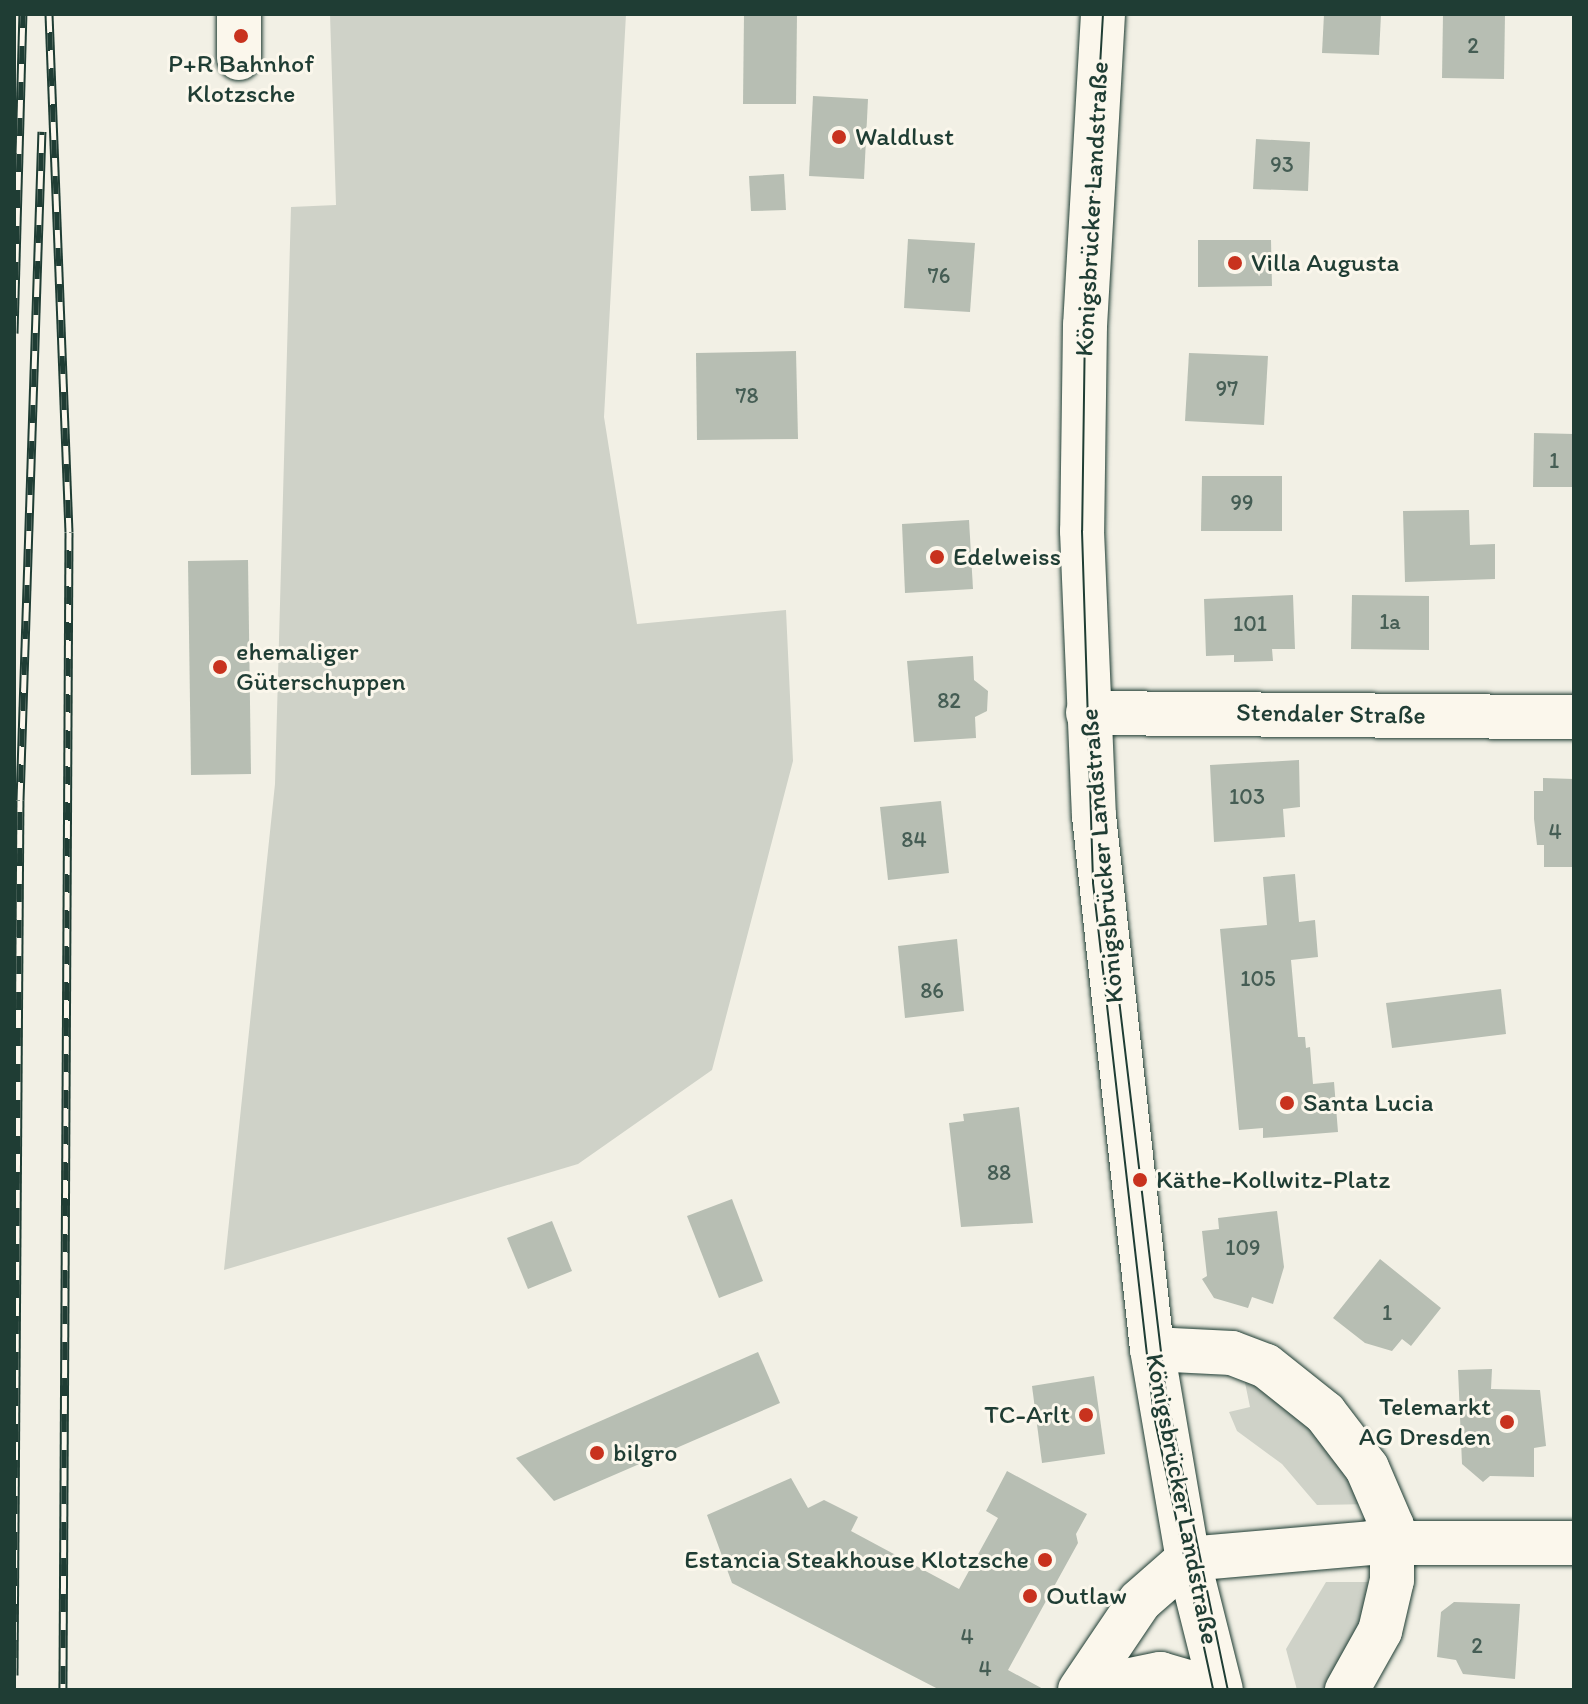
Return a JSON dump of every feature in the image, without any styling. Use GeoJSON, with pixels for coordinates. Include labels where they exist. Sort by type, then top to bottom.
{"type":"FeatureCollection","features":[{"type":"Feature","properties":{"kind":"main road"},"geometry":{"type":"LineString","coordinates":[[239,14],[239,58]]}},
{"type":"Feature","properties":{"kind":"main road","name":"Königsbrücker Landstraße"},"geometry":{"type":"LineString","coordinates":[[1103,14],[1085,325],[1082,531],[1094,816],[1152,1349],[1188,1559],[1221,1690]]}},
{"type":"Feature","properties":{"kind":"main road","name":"Stendaler Straße"},"geometry":{"type":"LineString","coordinates":[[1088,713],[1574,717]]}},
{"type":"Feature","properties":{"kind":"main road"},"geometry":{"type":"LineString","coordinates":[[1152,1349],[1232,1353],[1297,1386],[1325,1413],[1367,1468],[1389,1516],[1382,1543],[1388,1606],[1369,1656],[1347,1690]]}},
{"type":"Feature","properties":{"kind":"main road"},"geometry":{"type":"LineString","coordinates":[[1081,1690],[1140,1601],[1188,1559],[1382,1543],[1574,1543]]}},
{"type":"Feature","properties":{"kind":"main road"},"geometry":{"type":"LineString","coordinates":[[1081,1690],[1150,1674],[1215,1690]]}},
{"type":"Feature","properties":{"kind":"shaded area"},"geometry":{"type":"Polygon","coordinates":[[[330,14],[626,14],[604,417],[637,624],[786,610],[793,761],[712,1070],[578,1164],[224,1270],[275,784],[291,207],[336,205],[330,14]]]}},
{"type":"Feature","properties":{"kind":"shaded area"},"geometry":{"type":"Polygon","coordinates":[[[1243,1373],[1286,1389],[1374,1504],[1317,1505],[1282,1464],[1237,1431],[1229,1412],[1250,1407],[1243,1373]]]}},
{"type":"Feature","properties":{"kind":"shaded area"},"geometry":{"type":"Polygon","coordinates":[[[1326,1582],[1380,1582],[1334,1690],[1297,1690],[1286,1649],[1326,1582]]]}},
{"type":"Feature","properties":{"kind":"building"},"geometry":{"type":"Polygon","coordinates":[[[744,14],[797,14],[796,104],[743,104],[744,14]]]}},
{"type":"Feature","properties":{"kind":"building"},"geometry":{"type":"Polygon","coordinates":[[[1324,14],[1381,14],[1379,55],[1322,53],[1324,14]]]}},
{"type":"Feature","properties":{"kind":"building"},"geometry":{"type":"Polygon","coordinates":[[[1443,14],[1505,14],[1504,79],[1442,78],[1443,14]]]}},
{"type":"Feature","properties":{"kind":"building","name":"Waldlust"},"geometry":{"type":"Polygon","coordinates":[[[813,96],[868,99],[864,179],[809,176],[813,96]]]}},
{"type":"Feature","properties":{"kind":"building"},"geometry":{"type":"Polygon","coordinates":[[[1256,139],[1310,142],[1308,191],[1253,189],[1256,139]]]}},
{"type":"Feature","properties":{"kind":"building"},"geometry":{"type":"Polygon","coordinates":[[[784,174],[786,210],[751,211],[749,176],[784,174]]]}},
{"type":"Feature","properties":{"kind":"building"},"geometry":{"type":"Polygon","coordinates":[[[908,239],[975,243],[970,312],[904,308],[908,239]]]}},
{"type":"Feature","properties":{"kind":"building","name":"Villa Augusta"},"geometry":{"type":"Polygon","coordinates":[[[1198,240],[1271,240],[1272,286],[1198,287],[1198,240]]]}},
{"type":"Feature","properties":{"kind":"building"},"geometry":{"type":"Polygon","coordinates":[[[796,351],[798,439],[697,440],[696,353],[796,351]]]}},
{"type":"Feature","properties":{"kind":"building"},"geometry":{"type":"Polygon","coordinates":[[[1189,353],[1268,356],[1264,425],[1185,421],[1189,353]]]}},
{"type":"Feature","properties":{"kind":"building"},"geometry":{"type":"Polygon","coordinates":[[[1534,433],[1574,434],[1574,487],[1533,487],[1534,433]]]}},
{"type":"Feature","properties":{"kind":"building"},"geometry":{"type":"Polygon","coordinates":[[[1202,476],[1282,476],[1282,531],[1201,531],[1202,476]]]}},
{"type":"Feature","properties":{"kind":"building"},"geometry":{"type":"Polygon","coordinates":[[[1469,510],[1470,545],[1495,544],[1495,579],[1405,582],[1403,511],[1469,510]]]}},
{"type":"Feature","properties":{"kind":"building","name":"Edelweiss"},"geometry":{"type":"Polygon","coordinates":[[[969,520],[973,589],[905,593],[902,524],[969,520]]]}},
{"type":"Feature","properties":{"kind":"building","name":"ehemaliger Güterschuppen"},"geometry":{"type":"Polygon","coordinates":[[[248,560],[251,774],[191,775],[188,561],[248,560]]]}},
{"type":"Feature","properties":{"kind":"building"},"geometry":{"type":"Polygon","coordinates":[[[1293,595],[1295,649],[1272,649],[1273,661],[1234,662],[1234,655],[1206,656],[1204,599],[1293,595]]]}},
{"type":"Feature","properties":{"kind":"building"},"geometry":{"type":"Polygon","coordinates":[[[1352,595],[1429,596],[1429,650],[1351,649],[1352,595]]]}},
{"type":"Feature","properties":{"kind":"building"},"geometry":{"type":"Polygon","coordinates":[[[973,656],[974,680],[988,691],[987,711],[975,717],[976,738],[914,742],[907,661],[973,656]]]}},
{"type":"Feature","properties":{"kind":"building"},"geometry":{"type":"Polygon","coordinates":[[[1299,760],[1300,807],[1283,809],[1285,837],[1214,842],[1210,765],[1299,760]]]}},
{"type":"Feature","properties":{"kind":"building"},"geometry":{"type":"Polygon","coordinates":[[[1543,778],[1574,779],[1574,867],[1544,867],[1544,845],[1537,845],[1534,819],[1534,791],[1543,791],[1543,778]]]}},
{"type":"Feature","properties":{"kind":"building"},"geometry":{"type":"Polygon","coordinates":[[[941,801],[949,873],[888,880],[880,807],[941,801]]]}},
{"type":"Feature","properties":{"kind":"building"},"geometry":{"type":"Polygon","coordinates":[[[1295,874],[1299,922],[1315,920],[1318,957],[1291,960],[1298,1037],[1305,1037],[1306,1048],[1310,1047],[1313,1084],[1334,1082],[1338,1132],[1263,1138],[1263,1128],[1239,1130],[1220,929],[1267,925],[1263,877],[1295,874]]]}},
{"type":"Feature","properties":{"kind":"building"},"geometry":{"type":"Polygon","coordinates":[[[957,939],[964,1011],[905,1018],[898,946],[957,939]]]}},
{"type":"Feature","properties":{"kind":"building"},"geometry":{"type":"Polygon","coordinates":[[[1501,989],[1506,1034],[1392,1048],[1386,1003],[1501,989]]]}},
{"type":"Feature","properties":{"kind":"building"},"geometry":{"type":"Polygon","coordinates":[[[1019,1107],[1033,1223],[961,1227],[949,1123],[964,1121],[963,1114],[1019,1107]]]}},
{"type":"Feature","properties":{"kind":"building"},"geometry":{"type":"Polygon","coordinates":[[[732,1199],[763,1281],[719,1298],[687,1216],[732,1199]]]}},
{"type":"Feature","properties":{"kind":"building"},"geometry":{"type":"Polygon","coordinates":[[[1277,1211],[1284,1267],[1273,1304],[1252,1297],[1248,1308],[1214,1298],[1202,1279],[1207,1276],[1202,1231],[1219,1229],[1218,1218],[1277,1211]]]}},
{"type":"Feature","properties":{"kind":"building"},"geometry":{"type":"Polygon","coordinates":[[[552,1221],[572,1271],[528,1289],[507,1238],[552,1221]]]}},
{"type":"Feature","properties":{"kind":"building"},"geometry":{"type":"Polygon","coordinates":[[[1380,1259],[1441,1308],[1411,1346],[1402,1339],[1392,1351],[1365,1343],[1333,1318],[1380,1259]]]}},
{"type":"Feature","properties":{"kind":"building"},"geometry":{"type":"Polygon","coordinates":[[[758,1352],[780,1403],[554,1501],[516,1458],[758,1352]]]}},
{"type":"Feature","properties":{"kind":"building","name":"Telemarkt AG Dresden"},"geometry":{"type":"Polygon","coordinates":[[[1492,1369],[1491,1389],[1540,1390],[1546,1446],[1534,1448],[1534,1477],[1490,1476],[1483,1482],[1462,1464],[1458,1370],[1492,1369]]]}},
{"type":"Feature","properties":{"kind":"building"},"geometry":{"type":"Polygon","coordinates":[[[1094,1376],[1105,1454],[1042,1463],[1032,1386],[1094,1376]]]}},
{"type":"Feature","properties":{"kind":"building"},"geometry":{"type":"Polygon","coordinates":[[[1007,1471],[1087,1514],[1076,1534],[1078,1543],[1008,1670],[1045,1690],[940,1690],[732,1583],[707,1515],[791,1478],[808,1508],[824,1500],[858,1517],[851,1531],[959,1589],[998,1518],[986,1511],[1007,1471]]]}},
{"type":"Feature","properties":{"kind":"building"},"geometry":{"type":"Polygon","coordinates":[[[1454,1602],[1520,1604],[1515,1679],[1463,1674],[1456,1660],[1437,1657],[1441,1612],[1454,1602]]]}},
{"type":"Feature","properties":{"kind":"tram line"},"geometry":{"type":"LineString","coordinates":[[1103,14],[1085,325],[1082,531],[1093,883],[1154,1416],[1213,1690]]}},
{"type":"Feature","properties":{"kind":"tram line"},"geometry":{"type":"LineString","coordinates":[[1102,857],[1166,1394],[1228,1690]]}},
{"type":"Feature","properties":{"kind":"railway"},"geometry":{"type":"LineString","coordinates":[[14,333],[23,14]]}},
{"type":"Feature","properties":{"kind":"railway"},"geometry":{"type":"LineString","coordinates":[[49,14],[69,532],[63,1690]]}},
{"type":"Feature","properties":{"kind":"railway"},"geometry":{"type":"LineString","coordinates":[[14,1675],[20,800],[42,131]]}},
{"type":"Feature","properties":{"kind":"place","name":"P+R Bahnhof Klotzsche"},"geometry":{"type":"Point","coordinates":[241,36]}},
{"type":"Feature","properties":{"kind":"place","name":"Waldlust"},"geometry":{"type":"Point","coordinates":[839,137]}},
{"type":"Feature","properties":{"kind":"place","name":"Villa Augusta"},"geometry":{"type":"Point","coordinates":[1235,263]}},
{"type":"Feature","properties":{"kind":"place","name":"Edelweiss"},"geometry":{"type":"Point","coordinates":[937,557]}},
{"type":"Feature","properties":{"kind":"place","name":"ehemaliger Güterschuppen"},"geometry":{"type":"Point","coordinates":[220,667]}},
{"type":"Feature","properties":{"kind":"place","name":"Santa Lucia"},"geometry":{"type":"Point","coordinates":[1287,1103]}},
{"type":"Feature","properties":{"kind":"place","name":"Käthe-Kollwitz-Platz"},"geometry":{"type":"Point","coordinates":[1140,1180]}},
{"type":"Feature","properties":{"kind":"place","name":"TC-Arlt"},"geometry":{"type":"Point","coordinates":[1086,1415]}},
{"type":"Feature","properties":{"kind":"place","name":"Telemarkt AG Dresden"},"geometry":{"type":"Point","coordinates":[1507,1422]}},
{"type":"Feature","properties":{"kind":"place","name":"bilgro"},"geometry":{"type":"Point","coordinates":[597,1453]}},
{"type":"Feature","properties":{"kind":"place","name":"Estancia Steakhouse Klotzsche"},"geometry":{"type":"Point","coordinates":[1045,1560]}},
{"type":"Feature","properties":{"kind":"place","name":"Outlaw"},"geometry":{"type":"Point","coordinates":[1030,1596]}}]}
